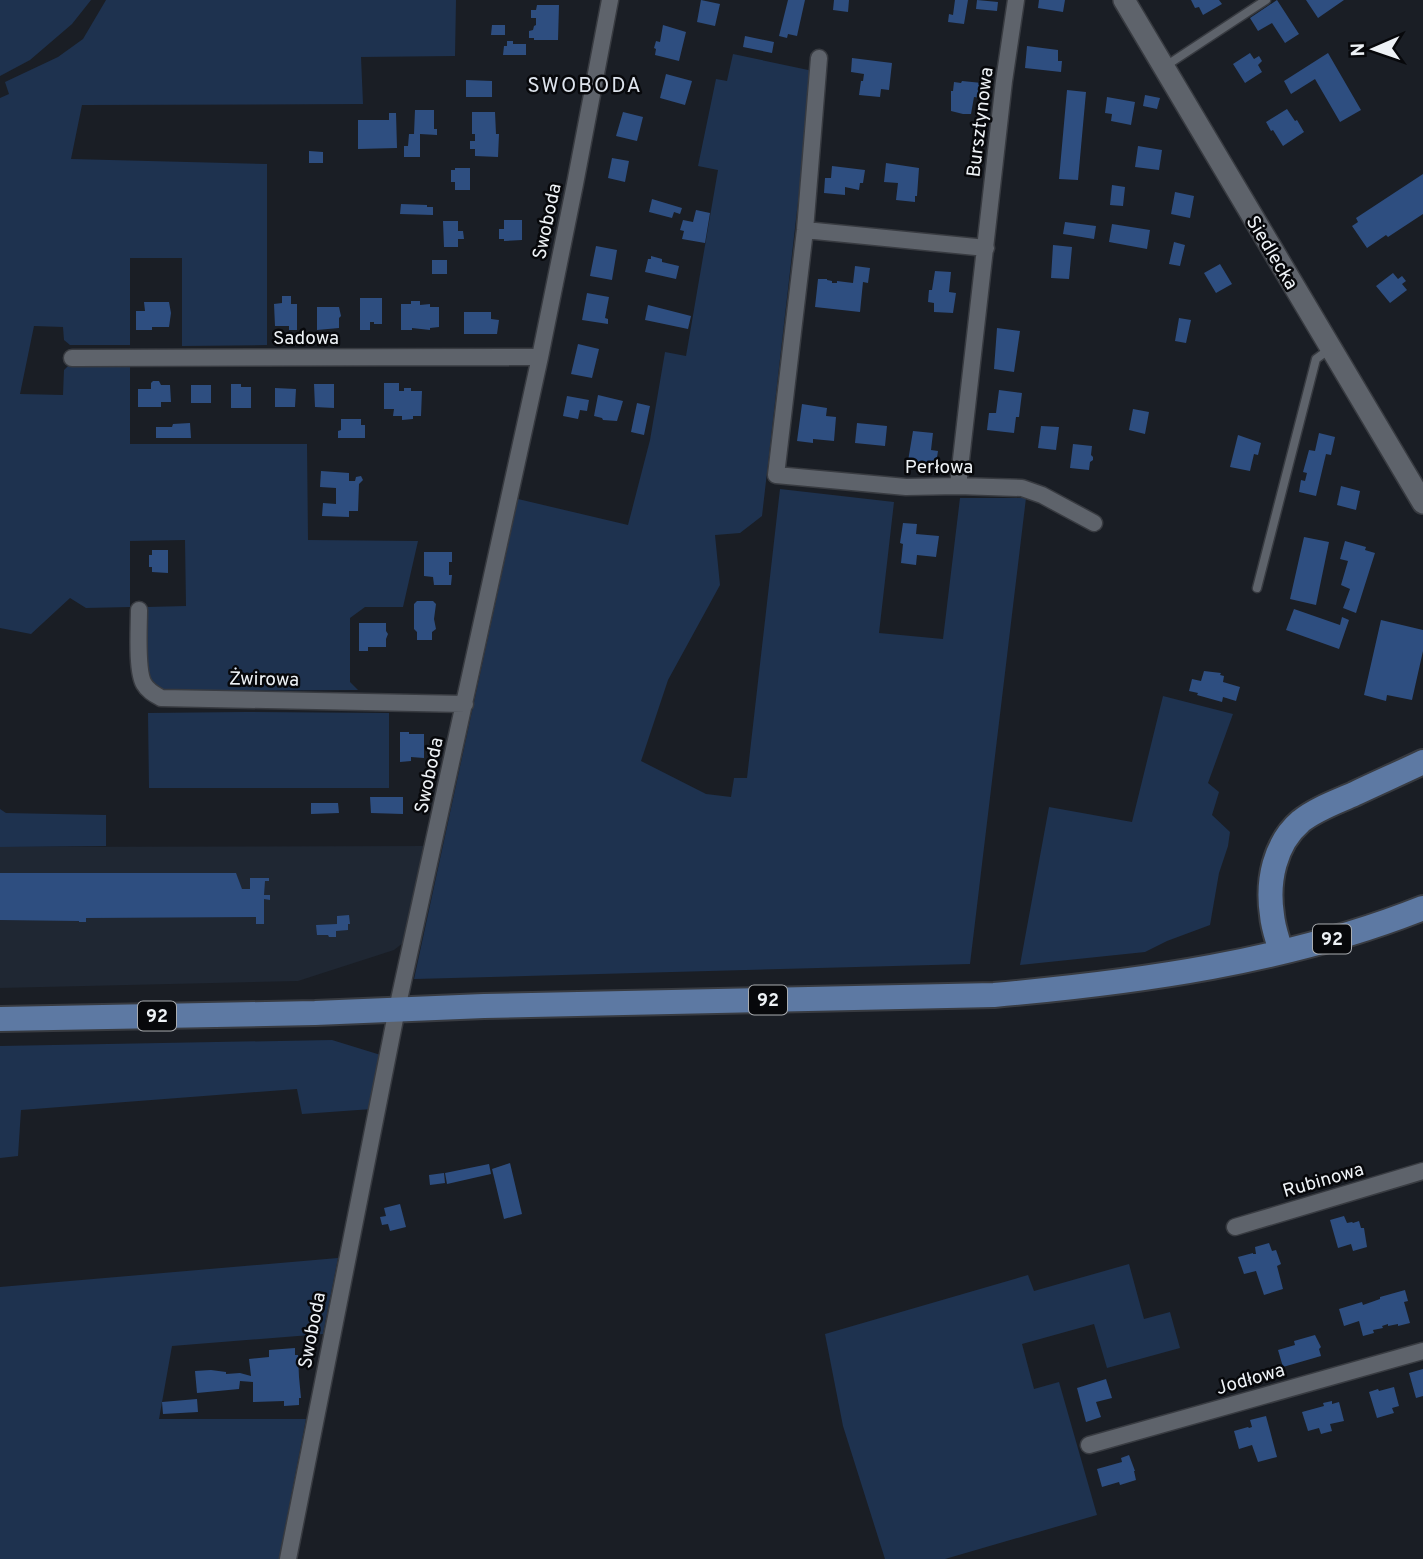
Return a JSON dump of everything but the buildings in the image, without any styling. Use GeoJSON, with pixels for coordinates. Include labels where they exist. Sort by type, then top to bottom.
{"type":"FeatureCollection","features":[{"type":"Feature","properties":{"kind":"main road","name":"Siedlecka"},"geometry":{"type":"LineString","coordinates":[[1124,0],[1423,503]]}},
{"type":"Feature","properties":{"kind":"main road"},"geometry":{"type":"LineString","coordinates":[[1281,952],[1272,916],[1271,884],[1278,853],[1292,831],[1301,821],[1321,809],[1423,762]]}},
{"type":"Feature","properties":{"kind":"main road","name":"92"},"geometry":{"type":"LineString","coordinates":[[0,1020],[994,995],[1138,979],[1219,965],[1334,938],[1423,908]]}},
{"type":"Feature","properties":{"kind":"street","name":"Swoboda"},"geometry":{"type":"LineString","coordinates":[[288,1559],[397,1009],[540,357],[610,0]]}},
{"type":"Feature","properties":{"kind":"street","name":"Bursztynowa"},"geometry":{"type":"LineString","coordinates":[[958,486],[1004,81],[1016,0]]}},
{"type":"Feature","properties":{"kind":"street"},"geometry":{"type":"LineString","coordinates":[[819,58],[805,230],[986,248]]}},
{"type":"Feature","properties":{"kind":"street","name":"Perłowa"},"geometry":{"type":"LineString","coordinates":[[805,230],[776,475],[899,486],[1022,488],[1042,495],[1094,523]]}},
{"type":"Feature","properties":{"kind":"street","name":"Sadowa"},"geometry":{"type":"LineString","coordinates":[[72,358],[540,357]]}},
{"type":"Feature","properties":{"kind":"street","name":"Żwirowa"},"geometry":{"type":"LineString","coordinates":[[139,610],[140,675],[144,686],[161,698],[465,704]]}},
{"type":"Feature","properties":{"kind":"street","name":"Rubinowa"},"geometry":{"type":"LineString","coordinates":[[1235,1227],[1423,1171]]}},
{"type":"Feature","properties":{"kind":"street","name":"Jodłowa"},"geometry":{"type":"LineString","coordinates":[[1089,1445],[1423,1351]]}},
{"type":"Feature","properties":{"kind":"lane"},"geometry":{"type":"LineString","coordinates":[[1164,67],[1266,0]]}},
{"type":"Feature","properties":{"kind":"lane"},"geometry":{"type":"LineString","coordinates":[[1257,588],[1316,359],[1331,348]]}},
{"type":"Feature","properties":{"kind":"shaded area"},"geometry":{"type":"Polygon","coordinates":[[[0,0],[91,0],[72,24],[30,60],[0,76],[0,0]]]}},
{"type":"Feature","properties":{"kind":"shaded area"},"geometry":{"type":"Polygon","coordinates":[[[106,0],[456,0],[455,56],[361,57],[363,104],[82,105],[71,159],[267,164],[267,345],[182,346],[182,258],[130,258],[130,345],[70,345],[64,340],[63,327],[34,326],[20,394],[63,395],[64,370],[70,364],[130,364],[130,444],[307,444],[308,540],[418,541],[403,607],[365,607],[350,618],[350,682],[358,690],[154,691],[147,682],[147,607],[186,606],[185,540],[130,541],[130,607],[86,608],[70,598],[31,634],[0,628],[0,98],[9,94],[5,82],[58,57],[83,39],[106,0]]]}},
{"type":"Feature","properties":{"kind":"shaded area"},"geometry":{"type":"Polygon","coordinates":[[[733,54],[813,71],[762,516],[740,533],[715,535],[720,585],[668,680],[641,761],[706,794],[731,797],[734,778],[747,778],[780,489],[894,502],[879,633],[943,639],[960,498],[1026,498],[970,964],[414,979],[518,499],[628,525],[650,440],[665,352],[686,356],[718,170],[698,166],[716,79],[727,81],[733,54]]]}},
{"type":"Feature","properties":{"kind":"shaded area"},"geometry":{"type":"Polygon","coordinates":[[[1163,696],[1233,714],[1208,783],[1219,792],[1212,815],[1230,832],[1219,873],[1210,925],[1145,952],[1020,965],[1049,807],[1132,822],[1163,696]]]}},
{"type":"Feature","properties":{"kind":"shaded area"},"geometry":{"type":"Polygon","coordinates":[[[148,713],[389,713],[389,788],[149,788],[148,713]]]}},
{"type":"Feature","properties":{"kind":"shaded area"},"geometry":{"type":"Polygon","coordinates":[[[0,809],[6,813],[106,815],[106,846],[0,847],[0,809]]]}},
{"type":"Feature","properties":{"kind":"shaded area"},"geometry":{"type":"Polygon","coordinates":[[[427,846],[408,939],[394,950],[298,981],[0,988],[0,847],[427,846]]]}},
{"type":"Feature","properties":{"kind":"shaded area"},"geometry":{"type":"Polygon","coordinates":[[[332,1040],[384,1056],[372,1109],[302,1114],[297,1089],[21,1110],[18,1156],[0,1158],[0,1046],[332,1040]]]}},
{"type":"Feature","properties":{"kind":"shaded area"},"geometry":{"type":"Polygon","coordinates":[[[338,1258],[323,1334],[172,1346],[159,1419],[306,1419],[279,1559],[0,1559],[0,1287],[338,1258]]]}},
{"type":"Feature","properties":{"kind":"shaded area"},"geometry":{"type":"Polygon","coordinates":[[[1129,1264],[1144,1319],[1170,1312],[1180,1348],[1107,1368],[1094,1324],[1022,1344],[1034,1389],[1059,1382],[1097,1515],[945,1559],[885,1559],[843,1426],[825,1334],[1028,1275],[1034,1291],[1129,1264]]]}},
{"type":"Feature","properties":{"kind":"district","name":"SWOBODA"},"geometry":{"type":"Point","coordinates":[585,85]}}]}
